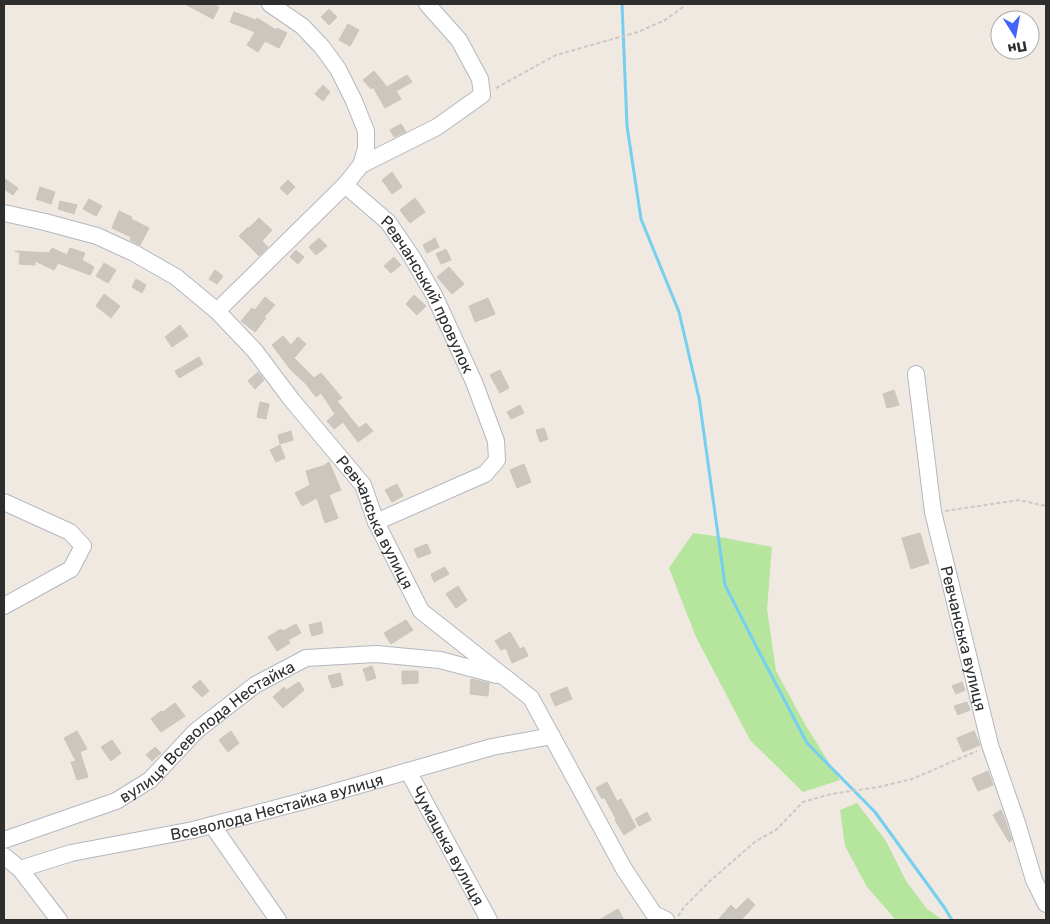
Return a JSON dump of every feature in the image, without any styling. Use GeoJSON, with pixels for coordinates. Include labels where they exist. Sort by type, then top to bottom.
{"type":"FeatureCollection","features":[{"type":"Feature","properties":{"kind":"street"},"geometry":{"type":"LineString","coordinates":[[270,4],[302,26],[322,47],[338,69],[366,131],[366,149],[362,165]]}},
{"type":"Feature","properties":{"kind":"street"},"geometry":{"type":"LineString","coordinates":[[217,311],[345,185],[362,165],[437,127],[482,95],[480,79],[459,40],[427,4]]}},
{"type":"Feature","properties":{"kind":"street","name":"Ревчанський провулок"},"geometry":{"type":"LineString","coordinates":[[345,185],[388,222],[412,257],[438,303],[474,382],[496,441],[496,460],[485,474],[376,522]]}},
{"type":"Feature","properties":{"kind":"street","name":"Ревчанська вулиця"},"geometry":{"type":"LineString","coordinates":[[4,213],[97,236],[134,253],[176,277],[217,311],[255,351],[291,399],[363,485],[376,522],[421,611],[531,698],[624,870],[654,914],[666,920]]}},
{"type":"Feature","properties":{"kind":"street","name":"Ревчанська вулиця"},"geometry":{"type":"LineString","coordinates":[[916,374],[933,512],[990,745],[1017,822],[1034,880],[1045,894]]}},
{"type":"Feature","properties":{"kind":"street"},"geometry":{"type":"LineString","coordinates":[[4,502],[70,532],[82,546],[71,569],[4,606]]}},
{"type":"Feature","properties":{"kind":"street","name":"вулиця Всеволода Нестайка"},"geometry":{"type":"LineString","coordinates":[[4,840],[116,801],[150,780],[196,731],[255,685],[306,658],[376,654],[440,660],[504,676]]}},
{"type":"Feature","properties":{"kind":"street","name":"Всеволода Нестайка вулиця"},"geometry":{"type":"LineString","coordinates":[[20,869],[71,853],[193,830],[300,802],[492,747],[552,736]]}},
{"type":"Feature","properties":{"kind":"street","name":"Чумацька вулиця"},"geometry":{"type":"LineString","coordinates":[[408,771],[489,920]]}},
{"type":"Feature","properties":{"kind":"street"},"geometry":{"type":"LineString","coordinates":[[212,825],[278,920]]}},
{"type":"Feature","properties":{"kind":"street"},"geometry":{"type":"LineString","coordinates":[[4,856],[20,869],[58,920]]}},
{"type":"Feature","properties":{"kind":"path"},"geometry":{"type":"LineString","coordinates":[[482,95],[556,55],[638,32],[665,20],[683,7],[684,4]]}},
{"type":"Feature","properties":{"kind":"path"},"geometry":{"type":"LineString","coordinates":[[933,512],[1019,500],[1046,506]]}},
{"type":"Feature","properties":{"kind":"path"},"geometry":{"type":"LineString","coordinates":[[675,920],[711,880],[756,841],[776,830],[803,802],[831,794],[879,787],[912,779],[990,745]]}},
{"type":"Feature","properties":{"kind":"green space"},"geometry":{"type":"Polygon","coordinates":[[[693,533],[772,547],[767,609],[776,671],[806,726],[840,780],[803,792],[750,740],[696,637],[669,568],[693,533]]]}},
{"type":"Feature","properties":{"kind":"green space"},"geometry":{"type":"Polygon","coordinates":[[[857,803],[886,841],[906,881],[927,909],[943,920],[896,920],[867,887],[845,846],[840,810],[857,803]]]}},
{"type":"Feature","properties":{"kind":"building"},"geometry":{"type":"Polygon","coordinates":[[[185,4],[212,4],[219,7],[213,19],[185,4]]]}},
{"type":"Feature","properties":{"kind":"building"},"geometry":{"type":"Polygon","coordinates":[[[329,9],[337,17],[329,25],[321,17],[329,9]]]}},
{"type":"Feature","properties":{"kind":"building"},"geometry":{"type":"Polygon","coordinates":[[[234,12],[256,20],[257,18],[276,30],[277,28],[287,33],[279,48],[265,41],[258,52],[247,45],[255,32],[230,22],[234,12]]]}},
{"type":"Feature","properties":{"kind":"building"},"geometry":{"type":"Polygon","coordinates":[[[348,24],[359,30],[350,46],[339,40],[348,24]]]}},
{"type":"Feature","properties":{"kind":"building"},"geometry":{"type":"Polygon","coordinates":[[[374,71],[387,87],[407,75],[412,82],[396,91],[401,99],[385,108],[373,87],[371,89],[363,80],[374,71]]]}},
{"type":"Feature","properties":{"kind":"building"},"geometry":{"type":"Polygon","coordinates":[[[323,85],[330,92],[323,101],[315,94],[323,85]]]}},
{"type":"Feature","properties":{"kind":"building"},"geometry":{"type":"Polygon","coordinates":[[[401,124],[406,132],[394,137],[390,130],[401,124]]]}},
{"type":"Feature","properties":{"kind":"building"},"geometry":{"type":"Polygon","coordinates":[[[392,172],[402,187],[392,194],[382,180],[392,172]]]}},
{"type":"Feature","properties":{"kind":"building"},"geometry":{"type":"Polygon","coordinates":[[[4,178],[18,188],[13,195],[4,189],[4,178]]]}},
{"type":"Feature","properties":{"kind":"building"},"geometry":{"type":"Polygon","coordinates":[[[288,180],[295,187],[287,195],[280,188],[288,180]]]}},
{"type":"Feature","properties":{"kind":"building"},"geometry":{"type":"Polygon","coordinates":[[[40,187],[55,192],[51,204],[36,199],[40,187]]]}},
{"type":"Feature","properties":{"kind":"building"},"geometry":{"type":"Polygon","coordinates":[[[415,198],[425,212],[410,223],[400,210],[415,198]]]}},
{"type":"Feature","properties":{"kind":"building"},"geometry":{"type":"Polygon","coordinates":[[[89,199],[102,206],[96,216],[83,209],[89,199]]]}},
{"type":"Feature","properties":{"kind":"building"},"geometry":{"type":"Polygon","coordinates":[[[60,201],[77,205],[74,214],[58,209],[60,201]]]}},
{"type":"Feature","properties":{"kind":"building"},"geometry":{"type":"Polygon","coordinates":[[[119,211],[149,228],[140,245],[130,240],[131,237],[112,228],[119,211]]]}},
{"type":"Feature","properties":{"kind":"building"},"geometry":{"type":"Polygon","coordinates":[[[259,218],[272,230],[262,241],[268,247],[259,256],[239,236],[259,218]]]}},
{"type":"Feature","properties":{"kind":"building"},"geometry":{"type":"Polygon","coordinates":[[[319,238],[327,246],[316,255],[309,247],[319,238]]]}},
{"type":"Feature","properties":{"kind":"building"},"geometry":{"type":"Polygon","coordinates":[[[435,238],[439,247],[427,253],[423,245],[435,238]]]}},
{"type":"Feature","properties":{"kind":"building"},"geometry":{"type":"Polygon","coordinates":[[[52,248],[67,255],[70,248],[85,253],[82,260],[94,267],[90,275],[58,263],[54,270],[35,261],[35,265],[19,264],[20,253],[15,251],[49,253],[52,248]]]}},
{"type":"Feature","properties":{"kind":"building"},"geometry":{"type":"Polygon","coordinates":[[[446,249],[451,260],[441,264],[436,254],[446,249]]]}},
{"type":"Feature","properties":{"kind":"building"},"geometry":{"type":"Polygon","coordinates":[[[296,250],[304,257],[298,264],[290,257],[296,250]]]}},
{"type":"Feature","properties":{"kind":"building"},"geometry":{"type":"Polygon","coordinates":[[[394,257],[401,265],[391,273],[384,266],[394,257]]]}},
{"type":"Feature","properties":{"kind":"building"},"geometry":{"type":"Polygon","coordinates":[[[104,263],[116,270],[108,283],[96,276],[104,263]]]}},
{"type":"Feature","properties":{"kind":"building"},"geometry":{"type":"Polygon","coordinates":[[[449,267],[464,284],[452,294],[437,277],[449,267]]]}},
{"type":"Feature","properties":{"kind":"building"},"geometry":{"type":"Polygon","coordinates":[[[215,270],[223,276],[217,284],[209,279],[215,270]]]}},
{"type":"Feature","properties":{"kind":"building"},"geometry":{"type":"Polygon","coordinates":[[[136,279],[146,285],[142,293],[132,287],[136,279]]]}},
{"type":"Feature","properties":{"kind":"building"},"geometry":{"type":"Polygon","coordinates":[[[104,294],[120,306],[111,318],[96,306],[104,294]]]}},
{"type":"Feature","properties":{"kind":"building"},"geometry":{"type":"Polygon","coordinates":[[[414,295],[426,306],[417,315],[406,304],[414,295]]]}},
{"type":"Feature","properties":{"kind":"building"},"geometry":{"type":"Polygon","coordinates":[[[265,297],[275,305],[264,317],[266,318],[255,332],[241,321],[252,308],[255,310],[265,297]]]}},
{"type":"Feature","properties":{"kind":"building"},"geometry":{"type":"Polygon","coordinates":[[[488,298],[495,314],[475,322],[469,306],[488,298]]]}},
{"type":"Feature","properties":{"kind":"building"},"geometry":{"type":"Polygon","coordinates":[[[180,325],[188,336],[172,347],[165,337],[180,325]]]}},
{"type":"Feature","properties":{"kind":"building"},"geometry":{"type":"Polygon","coordinates":[[[283,336],[291,345],[298,337],[306,344],[294,358],[314,378],[321,373],[342,398],[337,401],[359,428],[366,423],[373,431],[358,442],[343,422],[334,429],[327,421],[335,414],[321,393],[316,397],[291,370],[272,345],[283,336]]]}},
{"type":"Feature","properties":{"kind":"building"},"geometry":{"type":"Polygon","coordinates":[[[199,357],[203,364],[179,378],[175,371],[199,357]]]}},
{"type":"Feature","properties":{"kind":"building"},"geometry":{"type":"Polygon","coordinates":[[[500,370],[509,388],[500,393],[490,375],[500,370]]]}},
{"type":"Feature","properties":{"kind":"building"},"geometry":{"type":"Polygon","coordinates":[[[258,372],[264,380],[255,389],[248,381],[258,372]]]}},
{"type":"Feature","properties":{"kind":"building"},"geometry":{"type":"Polygon","coordinates":[[[894,390],[899,405],[887,408],[883,394],[894,390]]]}},
{"type":"Feature","properties":{"kind":"building"},"geometry":{"type":"Polygon","coordinates":[[[260,402],[269,404],[266,419],[257,417],[260,402]]]}},
{"type":"Feature","properties":{"kind":"building"},"geometry":{"type":"Polygon","coordinates":[[[520,405],[524,413],[511,419],[507,412],[520,405]]]}},
{"type":"Feature","properties":{"kind":"building"},"geometry":{"type":"Polygon","coordinates":[[[544,428],[548,439],[540,442],[536,430],[544,428]]]}},
{"type":"Feature","properties":{"kind":"building"},"geometry":{"type":"Polygon","coordinates":[[[291,431],[293,440],[280,444],[278,435],[291,431]]]}},
{"type":"Feature","properties":{"kind":"building"},"geometry":{"type":"Polygon","coordinates":[[[280,445],[285,458],[276,462],[270,450],[280,445]]]}},
{"type":"Feature","properties":{"kind":"building"},"geometry":{"type":"Polygon","coordinates":[[[329,462],[341,490],[329,495],[338,518],[325,523],[317,498],[302,506],[295,493],[310,485],[306,471],[323,466],[329,462]]]}},
{"type":"Feature","properties":{"kind":"building"},"geometry":{"type":"Polygon","coordinates":[[[524,464],[531,482],[517,488],[510,470],[524,464]]]}},
{"type":"Feature","properties":{"kind":"building"},"geometry":{"type":"Polygon","coordinates":[[[397,484],[403,496],[392,502],[385,490],[397,484]]]}},
{"type":"Feature","properties":{"kind":"building"},"geometry":{"type":"Polygon","coordinates":[[[920,533],[929,563],[911,569],[902,538],[920,533]]]}},
{"type":"Feature","properties":{"kind":"building"},"geometry":{"type":"Polygon","coordinates":[[[427,544],[431,553],[418,558],[414,549],[427,544]]]}},
{"type":"Feature","properties":{"kind":"building"},"geometry":{"type":"Polygon","coordinates":[[[445,567],[449,574],[434,582],[431,574],[445,567]]]}},
{"type":"Feature","properties":{"kind":"building"},"geometry":{"type":"Polygon","coordinates":[[[458,586],[467,600],[456,608],[446,594],[458,586]]]}},
{"type":"Feature","properties":{"kind":"building"},"geometry":{"type":"Polygon","coordinates":[[[406,620],[413,630],[391,644],[384,633],[406,620]]]}},
{"type":"Feature","properties":{"kind":"building"},"geometry":{"type":"Polygon","coordinates":[[[321,622],[323,633],[312,636],[309,625],[321,622]]]}},
{"type":"Feature","properties":{"kind":"building"},"geometry":{"type":"Polygon","coordinates":[[[296,624],[301,633],[288,640],[290,643],[277,651],[268,637],[281,629],[283,631],[296,624]]]}},
{"type":"Feature","properties":{"kind":"building"},"geometry":{"type":"Polygon","coordinates":[[[510,632],[520,649],[524,647],[528,656],[512,663],[506,648],[501,650],[495,641],[510,632]]]}},
{"type":"Feature","properties":{"kind":"building"},"geometry":{"type":"Polygon","coordinates":[[[372,666],[376,678],[367,681],[363,669],[372,666]]]}},
{"type":"Feature","properties":{"kind":"building"},"geometry":{"type":"Polygon","coordinates":[[[402,671],[418,671],[418,683],[402,684],[402,671]]]}},
{"type":"Feature","properties":{"kind":"building"},"geometry":{"type":"Polygon","coordinates":[[[340,673],[343,685],[332,688],[328,676],[340,673]]]}},
{"type":"Feature","properties":{"kind":"building"},"geometry":{"type":"Polygon","coordinates":[[[471,679],[489,683],[488,696],[470,694],[471,679]]]}},
{"type":"Feature","properties":{"kind":"building"},"geometry":{"type":"Polygon","coordinates":[[[200,680],[209,691],[202,697],[192,687],[200,680]]]}},
{"type":"Feature","properties":{"kind":"building"},"geometry":{"type":"Polygon","coordinates":[[[299,682],[304,690],[283,708],[273,697],[284,687],[286,690],[299,682]]]}},
{"type":"Feature","properties":{"kind":"building"},"geometry":{"type":"Polygon","coordinates":[[[962,682],[965,690],[956,694],[952,686],[962,682]]]}},
{"type":"Feature","properties":{"kind":"building"},"geometry":{"type":"Polygon","coordinates":[[[567,687],[572,699],[555,706],[550,694],[567,687]]]}},
{"type":"Feature","properties":{"kind":"building"},"geometry":{"type":"Polygon","coordinates":[[[967,702],[970,710],[958,715],[954,706],[967,702]]]}},
{"type":"Feature","properties":{"kind":"building"},"geometry":{"type":"Polygon","coordinates":[[[175,703],[185,716],[161,732],[151,719],[175,703]]]}},
{"type":"Feature","properties":{"kind":"building"},"geometry":{"type":"Polygon","coordinates":[[[77,731],[87,749],[80,752],[88,777],[77,780],[71,762],[76,761],[64,738],[77,731]]]}},
{"type":"Feature","properties":{"kind":"building"},"geometry":{"type":"Polygon","coordinates":[[[231,731],[239,743],[228,752],[219,740],[231,731]]]}},
{"type":"Feature","properties":{"kind":"building"},"geometry":{"type":"Polygon","coordinates":[[[974,731],[980,745],[963,752],[957,738],[974,731]]]}},
{"type":"Feature","properties":{"kind":"building"},"geometry":{"type":"Polygon","coordinates":[[[112,740],[121,753],[111,761],[101,747],[112,740]]]}},
{"type":"Feature","properties":{"kind":"building"},"geometry":{"type":"Polygon","coordinates":[[[155,747],[161,753],[152,761],[146,755],[155,747]]]}},
{"type":"Feature","properties":{"kind":"building"},"geometry":{"type":"Polygon","coordinates":[[[988,771],[993,785],[978,791],[972,778],[988,771]]]}},
{"type":"Feature","properties":{"kind":"building"},"geometry":{"type":"Polygon","coordinates":[[[607,782],[617,801],[621,799],[636,827],[624,835],[604,797],[602,799],[596,788],[607,782]]]}},
{"type":"Feature","properties":{"kind":"building"},"geometry":{"type":"Polygon","coordinates":[[[1001,810],[1012,840],[1009,842],[993,815],[1001,810]]]}},
{"type":"Feature","properties":{"kind":"building"},"geometry":{"type":"Polygon","coordinates":[[[647,812],[651,820],[639,826],[635,819],[647,812]]]}},
{"type":"Feature","properties":{"kind":"building"},"geometry":{"type":"Polygon","coordinates":[[[748,898],[755,905],[741,920],[718,920],[731,905],[736,910],[748,898]]]}},
{"type":"Feature","properties":{"kind":"building"},"geometry":{"type":"Polygon","coordinates":[[[618,909],[624,920],[599,920],[618,909]]]}},
{"type":"Feature","properties":{"kind":"waterway"},"geometry":{"type":"LineString","coordinates":[[622,4],[627,126],[641,219],[679,312],[699,398],[725,585],[807,743],[875,812],[952,920]]}}]}
